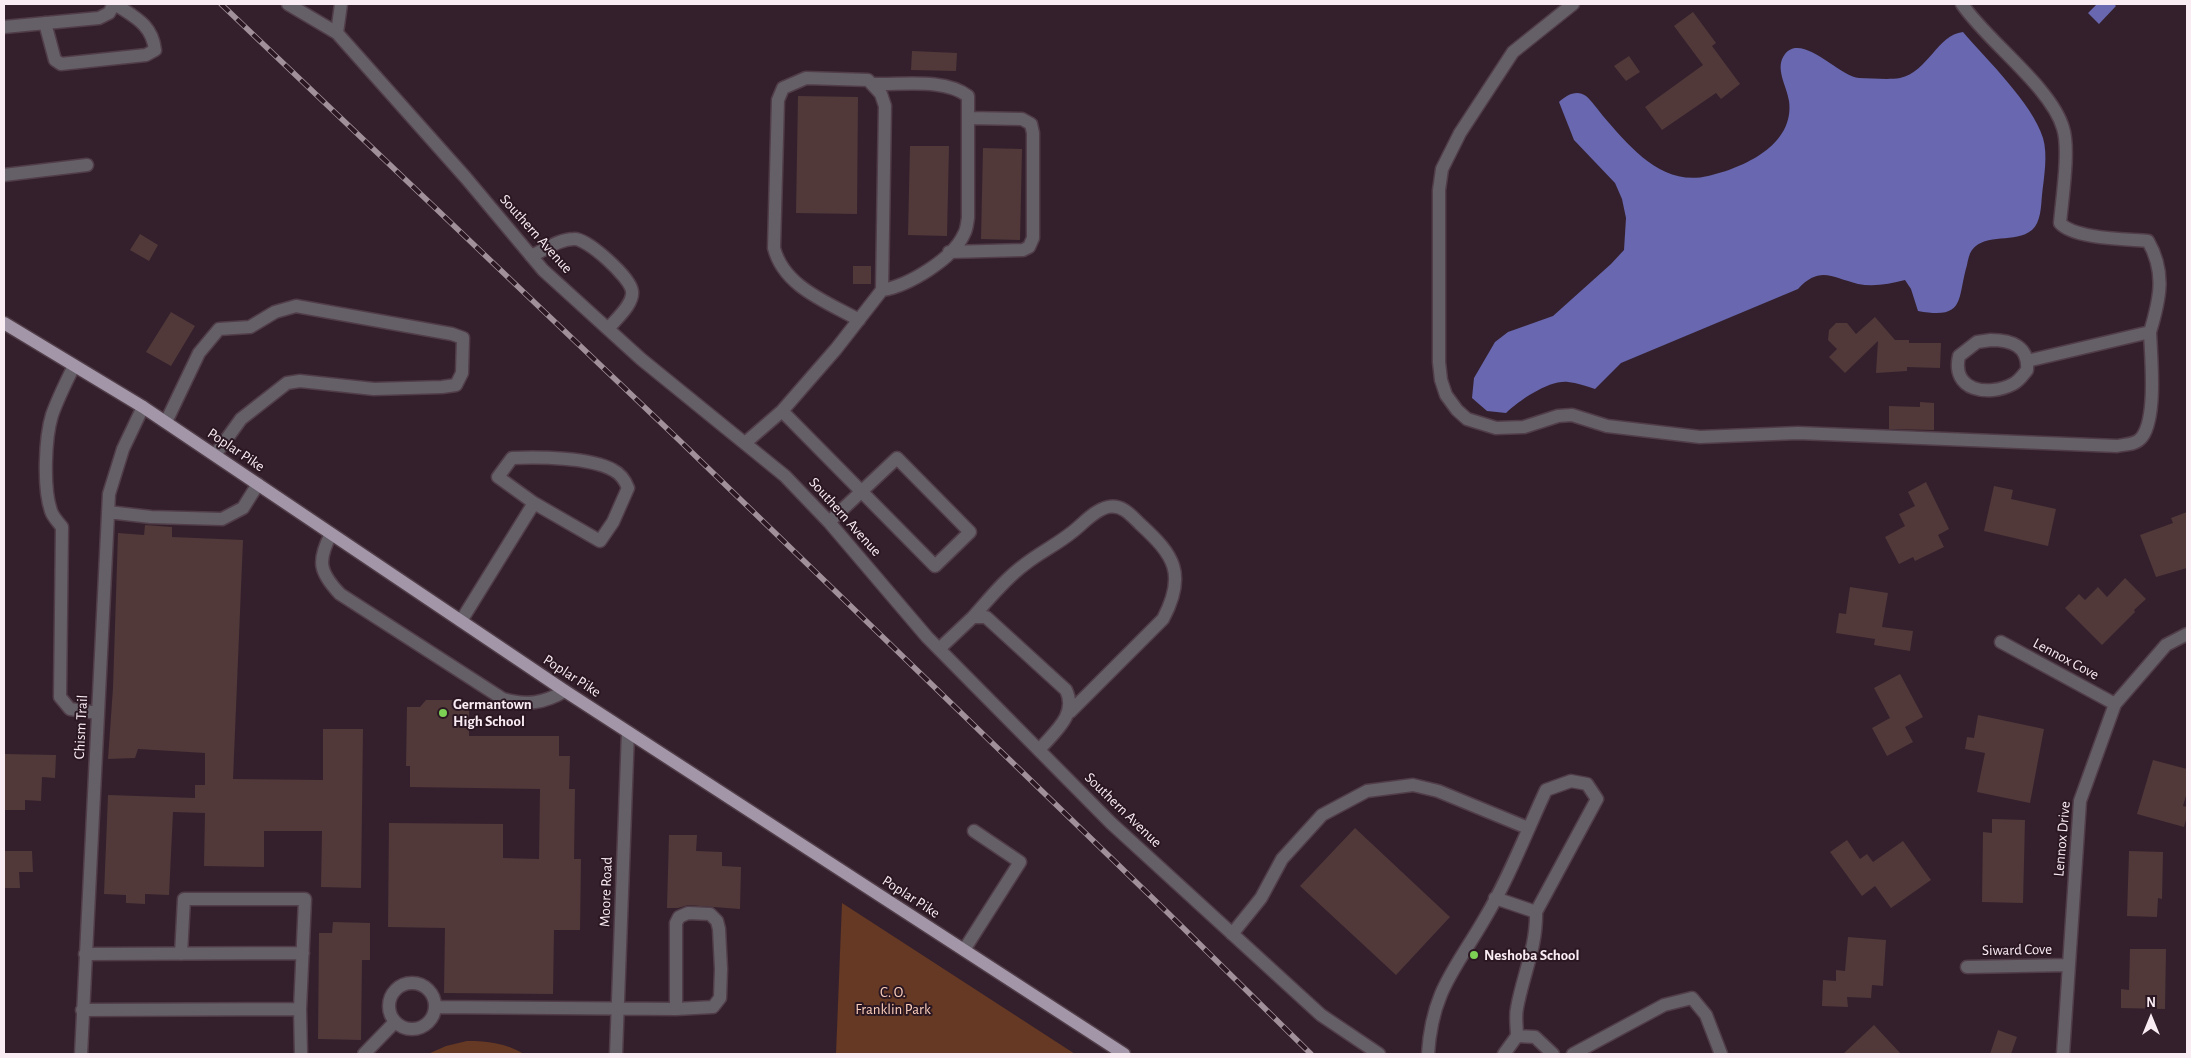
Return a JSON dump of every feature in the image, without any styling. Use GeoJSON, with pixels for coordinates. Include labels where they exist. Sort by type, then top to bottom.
{"type":"FeatureCollection","features":[{"type":"Feature","properties":{"kind":"main road","name":"Poplar Pike"},"geometry":{"type":"LineString","coordinates":[[4,323],[166,422],[628,732],[1124,1054]]}},
{"type":"Feature","properties":{"kind":"street"},"geometry":{"type":"LineString","coordinates":[[4,27],[45,23],[99,18],[109,13],[114,4],[145,24],[154,36],[156,50],[146,55],[61,64],[55,60],[45,23]]}},
{"type":"Feature","properties":{"kind":"street","name":"Southern Avenue"},"geometry":{"type":"LineString","coordinates":[[288,4],[337,33],[466,178],[543,270],[642,359],[785,476],[830,522],[939,649],[1111,823],[1321,1015],[1379,1054]]}},
{"type":"Feature","properties":{"kind":"street"},"geometry":{"type":"LineString","coordinates":[[337,33],[340,4]]}},
{"type":"Feature","properties":{"kind":"street"},"geometry":{"type":"LineString","coordinates":[[1573,4],[1514,52],[1460,133],[1440,178],[1438,295],[1441,380],[1446,395],[1467,420],[1496,428],[1524,427],[1558,416],[1572,415],[1607,426],[1700,437],[1807,433],[2116,446],[2135,443],[2142,436],[2148,423],[2151,400],[2150,332],[2156,311],[2161,272],[2156,253],[2148,241],[2078,233],[2066,230],[2060,223],[2065,148],[2064,128],[2044,96],[1962,4]]}},
{"type":"Feature","properties":{"kind":"street"},"geometry":{"type":"LineString","coordinates":[[745,443],[782,412],[859,320],[882,290],[885,106],[881,94],[874,84],[868,80],[806,78],[783,88],[778,100],[774,235],[778,262],[800,287],[859,320]]}},
{"type":"Feature","properties":{"kind":"street"},"geometry":{"type":"LineString","coordinates":[[874,84],[948,86],[960,90],[968,96],[968,218],[964,234],[949,252],[908,283],[882,290]]}},
{"type":"Feature","properties":{"kind":"street"},"geometry":{"type":"LineString","coordinates":[[949,252],[1023,250],[1029,247],[1032,238],[1034,133],[1031,124],[1022,120],[968,118]]}},
{"type":"Feature","properties":{"kind":"street"},"geometry":{"type":"LineString","coordinates":[[4,175],[87,165]]}},
{"type":"Feature","properties":{"kind":"street"},"geometry":{"type":"LineString","coordinates":[[532,256],[563,240],[576,238],[586,241],[602,255],[628,281],[632,290],[631,298],[608,329]]}},
{"type":"Feature","properties":{"kind":"street"},"geometry":{"type":"LineString","coordinates":[[166,422],[199,354],[219,329],[250,327],[275,312],[296,306],[452,334],[463,338],[462,373],[456,384],[442,387],[374,389],[300,381],[287,383],[241,420],[215,455]]}},
{"type":"Feature","properties":{"kind":"street"},"geometry":{"type":"LineString","coordinates":[[2027,361],[2150,332]]}},
{"type":"Feature","properties":{"kind":"street"},"geometry":{"type":"LineString","coordinates":[[1991,340],[2010,341],[2025,353],[2027,361],[2027,370],[2015,383],[2004,388],[1988,390],[1973,388],[1964,383],[1958,374],[1957,364],[1959,356],[1977,342],[1991,340]]}},
{"type":"Feature","properties":{"kind":"street"},"geometry":{"type":"LineString","coordinates":[[74,366],[51,418],[48,442],[47,486],[51,512],[62,527],[60,697],[70,709],[98,713]]}},
{"type":"Feature","properties":{"kind":"street","name":"Chism Trail"},"geometry":{"type":"LineString","coordinates":[[80,1054],[109,494],[123,449],[143,407]]}},
{"type":"Feature","properties":{"kind":"street"},"geometry":{"type":"LineString","coordinates":[[782,412],[860,492],[935,566],[970,532],[897,458],[860,492],[830,522]]}},
{"type":"Feature","properties":{"kind":"street"},"geometry":{"type":"LineString","coordinates":[[542,457],[590,463],[613,470],[624,478],[628,488],[613,522],[600,541],[534,503],[498,477],[512,458],[542,457]]}},
{"type":"Feature","properties":{"kind":"street"},"geometry":{"type":"LineString","coordinates":[[108,512],[151,517],[222,519],[243,508],[258,484]]}},
{"type":"Feature","properties":{"kind":"street"},"geometry":{"type":"LineString","coordinates":[[461,621],[534,503]]}},
{"type":"Feature","properties":{"kind":"street"},"geometry":{"type":"LineString","coordinates":[[939,649],[973,617],[1012,574],[1056,545],[1098,511],[1107,507],[1118,506],[1128,512],[1164,546],[1171,558],[1175,571],[1173,600],[1163,618],[1112,672],[1070,712],[1039,750]]}},
{"type":"Feature","properties":{"kind":"street"},"geometry":{"type":"LineString","coordinates":[[331,534],[323,550],[321,564],[326,579],[340,594],[502,699],[515,703],[541,703],[566,691]]}},
{"type":"Feature","properties":{"kind":"street"},"geometry":{"type":"LineString","coordinates":[[973,617],[986,617],[995,624],[1066,690],[1070,699],[1070,712]]}},
{"type":"Feature","properties":{"kind":"street","name":"Lennox Drive"},"geometry":{"type":"LineString","coordinates":[[2063,1054],[2080,801],[2115,704],[2166,645],[2187,634]]}},
{"type":"Feature","properties":{"kind":"street","name":"Lennox Cove"},"geometry":{"type":"LineString","coordinates":[[2001,642],[2115,704]]}},
{"type":"Feature","properties":{"kind":"street","name":"Moore Road"},"geometry":{"type":"LineString","coordinates":[[616,1054],[628,732]]}},
{"type":"Feature","properties":{"kind":"street"},"geometry":{"type":"LineString","coordinates":[[1428,1054],[1430,1030],[1438,998],[1495,898],[1546,790],[1570,781],[1587,784],[1597,799],[1536,912],[1537,929],[1532,957],[1516,1010],[1517,1036],[1504,1054]]}},
{"type":"Feature","properties":{"kind":"street"},"geometry":{"type":"LineString","coordinates":[[1232,934],[1261,898],[1282,859],[1322,815],[1367,791],[1413,785],[1438,791],[1528,828]]}},
{"type":"Feature","properties":{"kind":"street"},"geometry":{"type":"LineString","coordinates":[[964,950],[1020,862],[974,831]]}},
{"type":"Feature","properties":{"kind":"street"},"geometry":{"type":"LineString","coordinates":[[1495,898],[1536,912]]}},
{"type":"Feature","properties":{"kind":"street"},"geometry":{"type":"LineString","coordinates":[[181,954],[184,899],[305,899],[300,1009],[301,1054]]}},
{"type":"Feature","properties":{"kind":"street"},"geometry":{"type":"LineString","coordinates":[[436,1007],[617,1009],[676,1009],[713,1007],[720,998],[719,929],[717,921],[710,914],[688,913],[679,917],[676,923],[676,1009]]}},
{"type":"Feature","properties":{"kind":"street"},"geometry":{"type":"LineString","coordinates":[[85,954],[303,953]]}},
{"type":"Feature","properties":{"kind":"street","name":"Siward Cove"},"geometry":{"type":"LineString","coordinates":[[1967,967],[2068,965]]}},
{"type":"Feature","properties":{"kind":"street"},"geometry":{"type":"LineString","coordinates":[[414,982],[425,986],[432,992],[436,1007],[432,1018],[426,1025],[405,1028],[394,1023],[389,1011],[388,1001],[394,990],[404,984],[414,982]]}},
{"type":"Feature","properties":{"kind":"street"},"geometry":{"type":"LineString","coordinates":[[1573,1054],[1664,1005],[1692,998],[1706,1015],[1721,1054]]}},
{"type":"Feature","properties":{"kind":"street"},"geometry":{"type":"LineString","coordinates":[[82,1010],[300,1009]]}},
{"type":"Feature","properties":{"kind":"street"},"geometry":{"type":"LineString","coordinates":[[364,1054],[394,1023]]}},
{"type":"Feature","properties":{"kind":"street"},"geometry":{"type":"LineString","coordinates":[[1517,1036],[1535,1037],[1553,1054]]}},
{"type":"Feature","properties":{"kind":"green space","name":"C. O. Franklin Park"},"geometry":{"type":"Polygon","coordinates":[[[842,903],[1075,1054],[836,1054],[842,903]]]}},
{"type":"Feature","properties":{"kind":"green space"},"geometry":{"type":"Polygon","coordinates":[[[467,1041],[496,1043],[524,1054],[428,1054],[446,1046],[467,1041]]]}},
{"type":"Feature","properties":{"kind":"shaded area"},"geometry":{"type":"Polygon","coordinates":[[[2097,4],[2114,4],[2116,6],[2099,24],[2088,13],[2097,4]]]}},
{"type":"Feature","properties":{"kind":"shaded area"},"geometry":{"type":"Polygon","coordinates":[[[1963,32],[2008,82],[2029,111],[2043,138],[2045,166],[2040,214],[2035,227],[2025,234],[1985,241],[1972,250],[1968,259],[1960,297],[1952,309],[1933,313],[1918,311],[1911,289],[1905,280],[1870,285],[1820,275],[1813,277],[1798,289],[1621,363],[1595,389],[1568,382],[1552,384],[1519,402],[1506,413],[1487,411],[1472,398],[1474,378],[1495,342],[1508,332],[1553,316],[1624,250],[1626,218],[1622,199],[1615,183],[1574,140],[1559,102],[1565,97],[1575,93],[1586,96],[1636,152],[1662,170],[1676,176],[1691,178],[1708,176],[1751,160],[1775,142],[1784,130],[1789,117],[1789,101],[1782,77],[1781,65],[1785,54],[1792,49],[1801,48],[1811,52],[1851,76],[1895,79],[1918,69],[1946,40],[1963,32]]]}},
{"type":"Feature","properties":{"kind":"building"},"geometry":{"type":"Polygon","coordinates":[[[1693,12],[1716,43],[1712,46],[1740,84],[1721,99],[1716,93],[1662,130],[1645,107],[1703,65],[1674,26],[1693,12]]]}},
{"type":"Feature","properties":{"kind":"building"},"geometry":{"type":"Polygon","coordinates":[[[912,51],[957,53],[956,71],[911,70],[912,51]]]}},
{"type":"Feature","properties":{"kind":"building"},"geometry":{"type":"Polygon","coordinates":[[[1629,56],[1640,72],[1626,81],[1614,66],[1629,56]]]}},
{"type":"Feature","properties":{"kind":"building"},"geometry":{"type":"Polygon","coordinates":[[[798,96],[858,97],[857,214],[796,213],[798,96]]]}},
{"type":"Feature","properties":{"kind":"building"},"geometry":{"type":"Polygon","coordinates":[[[910,146],[949,146],[947,236],[908,235],[910,146]]]}},
{"type":"Feature","properties":{"kind":"building"},"geometry":{"type":"Polygon","coordinates":[[[983,148],[1022,149],[1020,240],[981,239],[983,148]]]}},
{"type":"Feature","properties":{"kind":"building"},"geometry":{"type":"Polygon","coordinates":[[[140,234],[158,245],[149,261],[130,250],[140,234]]]}},
{"type":"Feature","properties":{"kind":"building"},"geometry":{"type":"Polygon","coordinates":[[[853,266],[871,266],[871,284],[853,284],[853,266]]]}},
{"type":"Feature","properties":{"kind":"building"},"geometry":{"type":"Polygon","coordinates":[[[171,312],[195,326],[171,366],[146,352],[171,312]]]}},
{"type":"Feature","properties":{"kind":"building"},"geometry":{"type":"Polygon","coordinates":[[[1875,317],[1895,340],[1909,340],[1909,343],[1941,343],[1940,368],[1907,367],[1907,371],[1876,373],[1878,341],[1845,373],[1829,357],[1837,349],[1828,340],[1829,330],[1836,323],[1847,323],[1856,334],[1875,317]]]}},
{"type":"Feature","properties":{"kind":"building"},"geometry":{"type":"Polygon","coordinates":[[[1920,402],[1934,403],[1934,430],[1889,429],[1889,406],[1920,407],[1920,402]]]}},
{"type":"Feature","properties":{"kind":"building"},"geometry":{"type":"Polygon","coordinates":[[[1926,482],[1949,529],[1938,535],[1944,547],[1915,561],[1913,557],[1899,564],[1885,537],[1905,526],[1899,514],[1915,506],[1908,492],[1926,482]]]}},
{"type":"Feature","properties":{"kind":"building"},"geometry":{"type":"Polygon","coordinates":[[[1994,486],[2013,490],[2011,499],[2056,509],[2048,546],[1984,531],[1994,486]]]}},
{"type":"Feature","properties":{"kind":"building"},"geometry":{"type":"Polygon","coordinates":[[[2187,512],[2187,568],[2156,577],[2140,535],[2173,523],[2171,518],[2187,512]]]}},
{"type":"Feature","properties":{"kind":"building"},"geometry":{"type":"Polygon","coordinates":[[[145,525],[172,527],[172,537],[243,540],[233,779],[323,780],[323,729],[363,729],[361,888],[321,887],[322,831],[264,831],[264,867],[204,866],[205,813],[173,812],[169,895],[145,894],[145,904],[126,903],[126,895],[104,894],[108,795],[195,798],[195,785],[205,785],[205,753],[138,749],[135,758],[108,759],[113,688],[118,533],[144,535],[145,525]]]}},
{"type":"Feature","properties":{"kind":"building"},"geometry":{"type":"Polygon","coordinates":[[[2125,578],[2146,599],[2102,645],[2065,608],[2079,594],[2085,600],[2098,587],[2107,597],[2125,578]]]}},
{"type":"Feature","properties":{"kind":"building"},"geometry":{"type":"Polygon","coordinates":[[[1850,587],[1888,593],[1882,627],[1913,631],[1910,651],[1874,645],[1875,639],[1836,633],[1839,613],[1846,614],[1850,587]]]}},
{"type":"Feature","properties":{"kind":"building"},"geometry":{"type":"Polygon","coordinates":[[[1900,674],[1923,717],[1905,727],[1913,742],[1887,756],[1872,728],[1890,718],[1874,688],[1900,674]]]}},
{"type":"Feature","properties":{"kind":"building"},"geometry":{"type":"Polygon","coordinates":[[[426,700],[461,700],[469,708],[469,736],[559,736],[559,756],[570,756],[569,789],[575,789],[574,859],[581,859],[580,930],[554,930],[553,994],[444,993],[445,928],[388,927],[389,823],[503,824],[503,858],[539,859],[540,789],[410,787],[410,766],[406,766],[407,707],[420,707],[426,700]]]}},
{"type":"Feature","properties":{"kind":"building"},"geometry":{"type":"Polygon","coordinates":[[[1978,715],[2044,729],[2030,803],[1977,792],[1985,753],[1965,749],[1967,737],[1974,738],[1978,715]]]}},
{"type":"Feature","properties":{"kind":"building"},"geometry":{"type":"Polygon","coordinates":[[[4,754],[56,755],[55,778],[42,777],[41,801],[25,800],[25,810],[4,810],[4,754]]]}},
{"type":"Feature","properties":{"kind":"building"},"geometry":{"type":"Polygon","coordinates":[[[2153,760],[2187,769],[2187,792],[2183,806],[2187,807],[2187,816],[2184,827],[2137,814],[2153,760]]]}},
{"type":"Feature","properties":{"kind":"building"},"geometry":{"type":"Polygon","coordinates":[[[1992,819],[2025,820],[2023,903],[1982,902],[1983,832],[1992,833],[1992,819]]]}},
{"type":"Feature","properties":{"kind":"building"},"geometry":{"type":"Polygon","coordinates":[[[1355,828],[1450,917],[1396,975],[1300,886],[1355,828]]]}},
{"type":"Feature","properties":{"kind":"building"},"geometry":{"type":"Polygon","coordinates":[[[669,835],[697,835],[696,851],[722,852],[722,866],[741,867],[740,909],[688,905],[678,908],[667,908],[669,835]]]}},
{"type":"Feature","properties":{"kind":"building"},"geometry":{"type":"Polygon","coordinates":[[[1847,840],[1860,859],[1867,854],[1873,862],[1903,841],[1931,880],[1891,908],[1875,886],[1862,896],[1830,852],[1847,840]]]}},
{"type":"Feature","properties":{"kind":"building"},"geometry":{"type":"Polygon","coordinates":[[[4,851],[32,851],[33,872],[19,872],[20,888],[4,888],[4,851]]]}},
{"type":"Feature","properties":{"kind":"building"},"geometry":{"type":"Polygon","coordinates":[[[2129,851],[2163,852],[2162,899],[2158,898],[2157,917],[2127,916],[2129,851]]]}},
{"type":"Feature","properties":{"kind":"building"},"geometry":{"type":"Polygon","coordinates":[[[333,922],[370,923],[370,960],[362,960],[361,1040],[318,1039],[319,933],[332,933],[333,922]]]}},
{"type":"Feature","properties":{"kind":"building"},"geometry":{"type":"Polygon","coordinates":[[[1848,937],[1886,940],[1883,986],[1872,985],[1871,998],[1847,997],[1848,1007],[1822,1006],[1823,980],[1836,981],[1836,970],[1845,971],[1848,937]]]}},
{"type":"Feature","properties":{"kind":"building"},"geometry":{"type":"Polygon","coordinates":[[[2130,949],[2166,949],[2165,1009],[2121,1008],[2121,989],[2129,990],[2130,949]]]}},
{"type":"Feature","properties":{"kind":"building"},"geometry":{"type":"Polygon","coordinates":[[[1874,1025],[1901,1054],[1843,1054],[1874,1025]]]}},
{"type":"Feature","properties":{"kind":"building"},"geometry":{"type":"Polygon","coordinates":[[[1998,1030],[2017,1037],[2011,1054],[1990,1054],[1998,1030]]]}},
{"type":"Feature","properties":{"kind":"railway"},"geometry":{"type":"LineString","coordinates":[[221,4],[679,440],[1311,1054]]}},
{"type":"Feature","properties":{"kind":"place","name":"Germantown High School"},"geometry":{"type":"Point","coordinates":[443,713]}},
{"type":"Feature","properties":{"kind":"place","name":"Neshoba School"},"geometry":{"type":"Point","coordinates":[1474,955]}}]}
